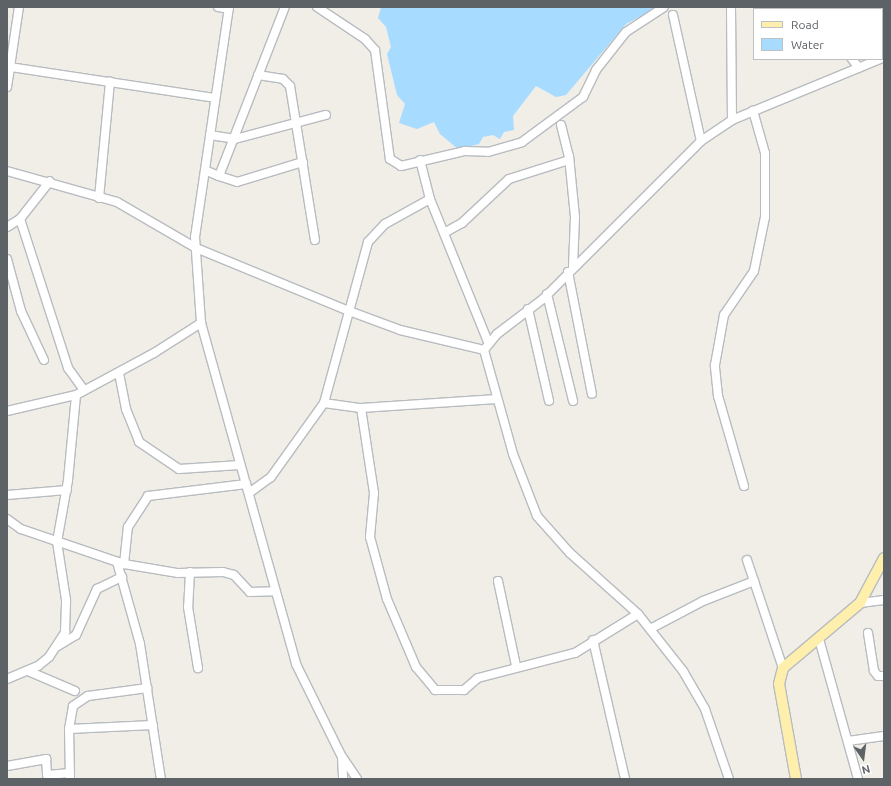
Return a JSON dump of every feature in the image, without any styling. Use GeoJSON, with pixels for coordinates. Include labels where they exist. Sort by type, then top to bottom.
{"type":"FeatureCollection","features":[{"type":"Feature","properties":{"kind":"main road"},"geometry":{"type":"LineString","coordinates":[[796,779],[779,684],[783,668],[860,603],[884,558]]}},
{"type":"Feature","properties":{"kind":"street"},"geometry":{"type":"LineString","coordinates":[[7,87],[8,67],[19,7]]}},
{"type":"Feature","properties":{"kind":"street"},"geometry":{"type":"LineString","coordinates":[[218,7],[229,8],[214,98],[207,171],[196,248],[201,323],[296,664],[342,757],[357,779]]}},
{"type":"Feature","properties":{"kind":"street"},"geometry":{"type":"LineString","coordinates":[[219,176],[235,139],[285,7]]}},
{"type":"Feature","properties":{"kind":"street"},"geometry":{"type":"LineString","coordinates":[[317,7],[365,39],[375,50],[390,159],[401,166],[420,160],[465,151],[488,152],[522,142],[583,97],[596,70],[626,32],[664,7]]}},
{"type":"Feature","properties":{"kind":"street"},"geometry":{"type":"LineString","coordinates":[[730,7],[732,120]]}},
{"type":"Feature","properties":{"kind":"street"},"geometry":{"type":"LineString","coordinates":[[673,15],[701,140]]}},
{"type":"Feature","properties":{"kind":"street"},"geometry":{"type":"LineString","coordinates":[[853,60],[858,68]]}},
{"type":"Feature","properties":{"kind":"street"},"geometry":{"type":"LineString","coordinates":[[486,346],[547,294],[701,140],[732,120],[877,60]]}},
{"type":"Feature","properties":{"kind":"street"},"geometry":{"type":"LineString","coordinates":[[8,67],[214,98]]}},
{"type":"Feature","properties":{"kind":"street"},"geometry":{"type":"LineString","coordinates":[[258,75],[287,81],[298,123],[315,240]]}},
{"type":"Feature","properties":{"kind":"street"},"geometry":{"type":"LineString","coordinates":[[99,198],[110,82]]}},
{"type":"Feature","properties":{"kind":"street"},"geometry":{"type":"LineString","coordinates":[[744,486],[718,396],[715,365],[724,315],[754,271],[765,217],[765,153],[752,111]]}},
{"type":"Feature","properties":{"kind":"street"},"geometry":{"type":"LineString","coordinates":[[210,135],[235,139],[326,115]]}},
{"type":"Feature","properties":{"kind":"street"},"geometry":{"type":"LineString","coordinates":[[561,125],[569,160],[575,217],[570,270],[592,394]]}},
{"type":"Feature","properties":{"kind":"street"},"geometry":{"type":"LineString","coordinates":[[420,160],[430,199],[486,346],[497,399],[513,454],[537,516],[570,553],[638,614],[683,671],[705,709],[729,779]]}},
{"type":"Feature","properties":{"kind":"street"},"geometry":{"type":"LineString","coordinates":[[444,233],[462,223],[509,179],[569,160]]}},
{"type":"Feature","properties":{"kind":"street"},"geometry":{"type":"LineString","coordinates":[[207,171],[237,182],[303,162]]}},
{"type":"Feature","properties":{"kind":"street"},"geometry":{"type":"LineString","coordinates":[[7,171],[50,181],[99,198],[158,223],[196,248],[349,311],[400,330],[486,346]]}},
{"type":"Feature","properties":{"kind":"street"},"geometry":{"type":"LineString","coordinates":[[7,227],[20,220],[50,181]]}},
{"type":"Feature","properties":{"kind":"street"},"geometry":{"type":"LineString","coordinates":[[248,493],[270,477],[324,403],[368,242],[376,231],[430,199]]}},
{"type":"Feature","properties":{"kind":"street"},"geometry":{"type":"LineString","coordinates":[[20,220],[68,368],[84,390]]}},
{"type":"Feature","properties":{"kind":"street"},"geometry":{"type":"LineString","coordinates":[[7,259],[21,311],[44,360]]}},
{"type":"Feature","properties":{"kind":"street"},"geometry":{"type":"LineString","coordinates":[[547,294],[573,401]]}},
{"type":"Feature","properties":{"kind":"street"},"geometry":{"type":"LineString","coordinates":[[528,309],[549,401]]}},
{"type":"Feature","properties":{"kind":"street"},"geometry":{"type":"LineString","coordinates":[[7,411],[76,395],[120,373],[201,323]]}},
{"type":"Feature","properties":{"kind":"street"},"geometry":{"type":"LineString","coordinates":[[120,373],[126,409],[139,442],[179,469],[240,465]]}},
{"type":"Feature","properties":{"kind":"street"},"geometry":{"type":"LineString","coordinates":[[56,647],[67,620],[57,542],[67,490],[76,395]]}},
{"type":"Feature","properties":{"kind":"street"},"geometry":{"type":"LineString","coordinates":[[324,403],[361,408],[497,399]]}},
{"type":"Feature","properties":{"kind":"street"},"geometry":{"type":"LineString","coordinates":[[361,408],[374,493],[370,537],[387,599],[421,678],[435,690],[464,690],[478,678],[516,666],[575,653],[586,649],[593,640],[638,614]]}},
{"type":"Feature","properties":{"kind":"street"},"geometry":{"type":"LineString","coordinates":[[161,779],[147,688],[132,606],[122,577],[121,563],[128,527],[148,496],[246,484]]}},
{"type":"Feature","properties":{"kind":"street"},"geometry":{"type":"LineString","coordinates":[[7,495],[67,490]]}},
{"type":"Feature","properties":{"kind":"street"},"geometry":{"type":"LineString","coordinates":[[7,519],[21,529],[121,563],[190,572],[223,572],[234,575],[250,592],[275,591]]}},
{"type":"Feature","properties":{"kind":"street"},"geometry":{"type":"LineString","coordinates":[[747,560],[783,668]]}},
{"type":"Feature","properties":{"kind":"street"},"geometry":{"type":"LineString","coordinates":[[190,572],[188,607],[198,668]]}},
{"type":"Feature","properties":{"kind":"street"},"geometry":{"type":"LineString","coordinates":[[7,679],[28,671],[56,647],[76,635],[97,589],[122,577]]}},
{"type":"Feature","properties":{"kind":"street"},"geometry":{"type":"LineString","coordinates":[[498,581],[516,666]]}},
{"type":"Feature","properties":{"kind":"street"},"geometry":{"type":"LineString","coordinates":[[650,629],[703,601],[754,581]]}},
{"type":"Feature","properties":{"kind":"street"},"geometry":{"type":"LineString","coordinates":[[860,603],[884,600]]}},
{"type":"Feature","properties":{"kind":"street"},"geometry":{"type":"LineString","coordinates":[[868,633],[874,671],[878,676],[884,676]]}},
{"type":"Feature","properties":{"kind":"street"},"geometry":{"type":"LineString","coordinates":[[819,639],[858,779]]}},
{"type":"Feature","properties":{"kind":"street"},"geometry":{"type":"LineString","coordinates":[[593,640],[625,779]]}},
{"type":"Feature","properties":{"kind":"street"},"geometry":{"type":"LineString","coordinates":[[28,671],[75,691]]}},
{"type":"Feature","properties":{"kind":"street"},"geometry":{"type":"LineString","coordinates":[[7,766],[46,760],[47,775],[70,776],[69,729],[74,706],[88,696],[147,688]]}},
{"type":"Feature","properties":{"kind":"street"},"geometry":{"type":"LineString","coordinates":[[69,729],[152,725]]}},
{"type":"Feature","properties":{"kind":"street"},"geometry":{"type":"LineString","coordinates":[[848,742],[884,736]]}},
{"type":"Feature","properties":{"kind":"street"},"geometry":{"type":"LineString","coordinates":[[342,757],[343,779]]}},
{"type":"Feature","properties":{"kind":"water"},"geometry":{"type":"Polygon","coordinates":[[[381,7],[658,7],[626,24],[566,95],[556,97],[536,86],[513,116],[514,130],[504,132],[500,139],[493,135],[483,137],[479,144],[458,149],[440,134],[434,122],[417,129],[399,123],[405,104],[397,95],[387,54],[391,47],[386,27],[378,18],[381,7]]]}}]}
